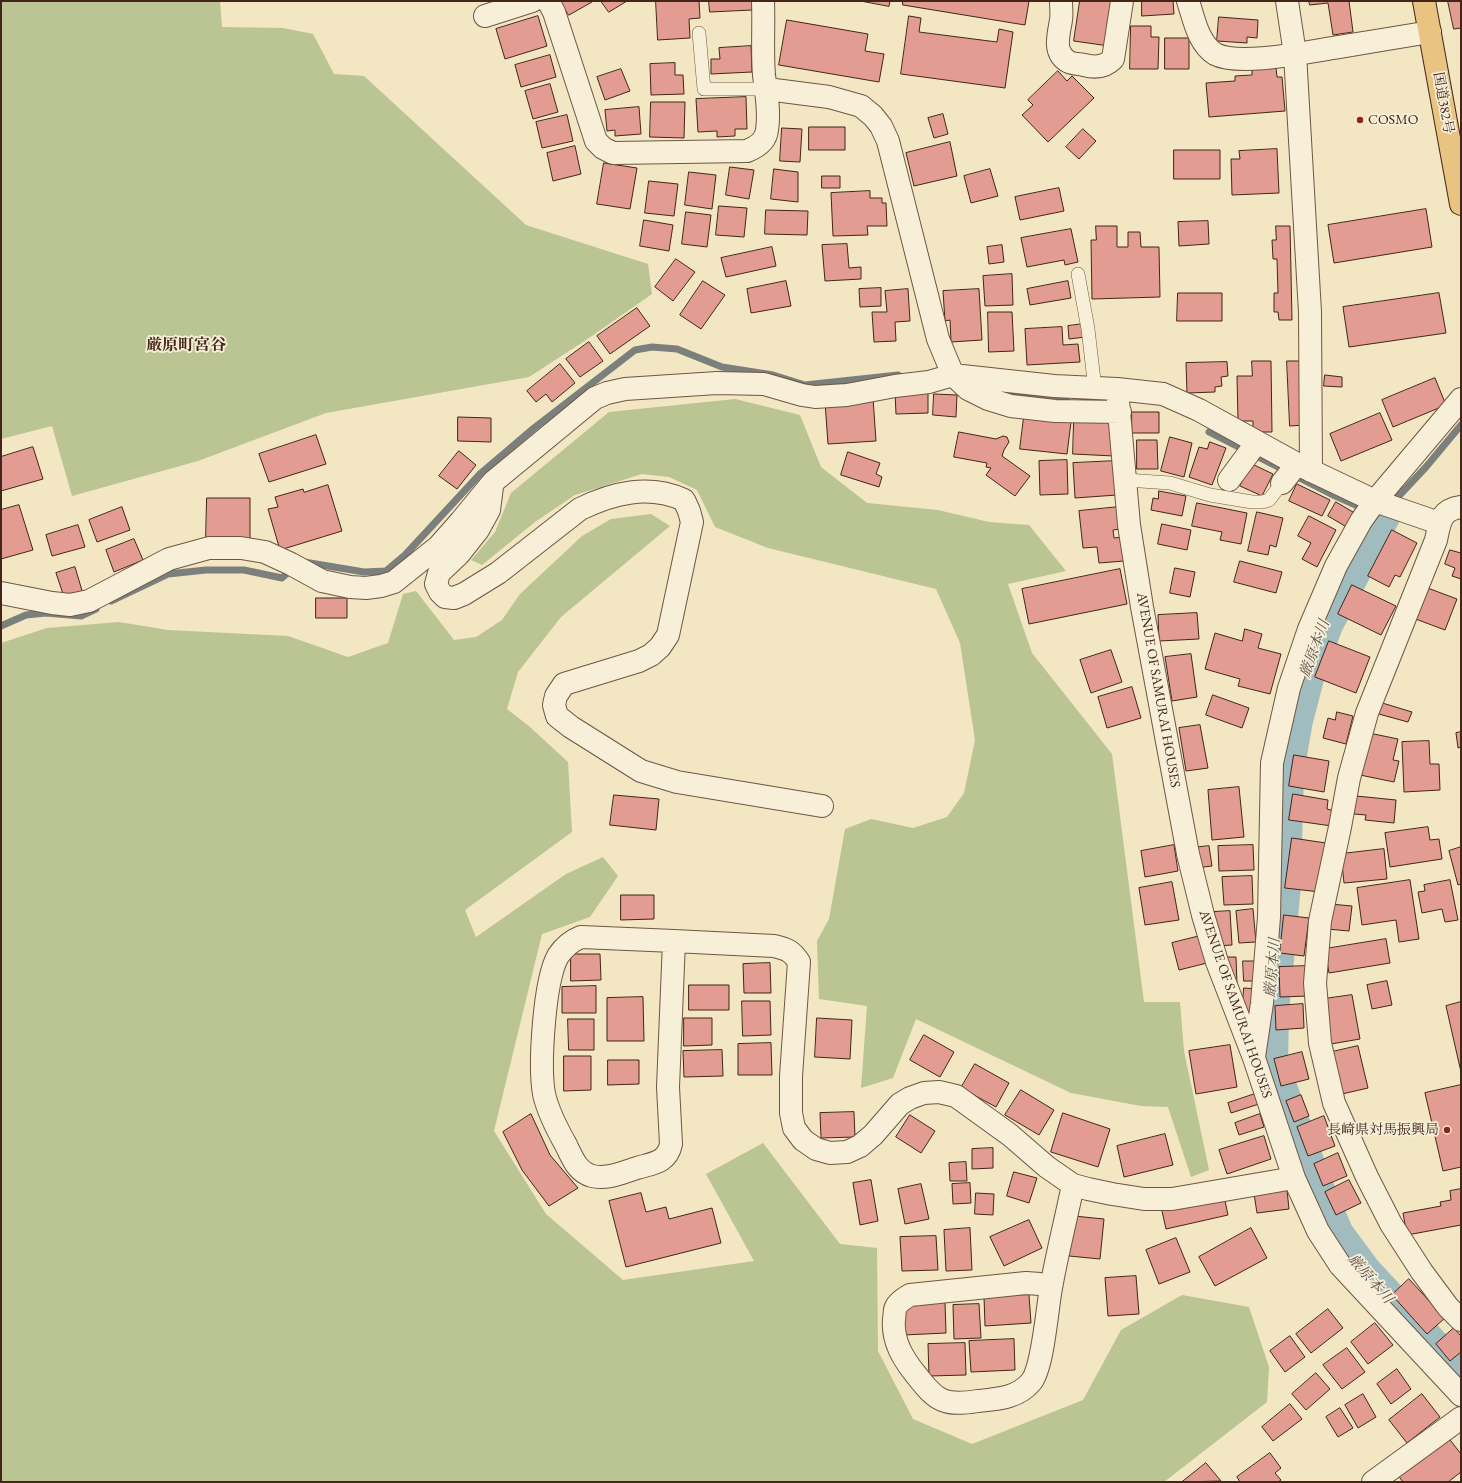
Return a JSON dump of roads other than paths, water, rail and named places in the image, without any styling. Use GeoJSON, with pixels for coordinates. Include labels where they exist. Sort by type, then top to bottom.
{"type":"FeatureCollection","features":[{"type":"Feature","properties":{"kind":"highway","name":"国道382号"},"geometry":{"type":"LineString","coordinates":[[1424,1],[1461,204]]}},
{"type":"Feature","properties":{"kind":"street"},"geometry":{"type":"LineString","coordinates":[[485,16],[532,1]]}},
{"type":"Feature","properties":{"kind":"street"},"geometry":{"type":"LineString","coordinates":[[548,1],[554,12],[596,141],[603,148],[613,152],[747,151],[757,147],[762,142],[767,131],[767,89],[764,75],[763,1]]}},
{"type":"Feature","properties":{"kind":"street"},"geometry":{"type":"LineString","coordinates":[[1061,1],[1061,19],[1057,39],[1058,50],[1062,56],[1070,62],[1100,67],[1109,63],[1113,59],[1122,1]]}},
{"type":"Feature","properties":{"kind":"street"},"geometry":{"type":"LineString","coordinates":[[1188,1],[1199,35],[1208,48],[1216,54],[1235,59],[1268,58],[1430,32]]}},
{"type":"Feature","properties":{"kind":"street"},"geometry":{"type":"LineString","coordinates":[[1287,1],[1295,54],[1310,312],[1296,472]]}},
{"type":"Feature","properties":{"kind":"street"},"geometry":{"type":"LineString","coordinates":[[767,89],[829,97],[861,106],[873,116],[881,126],[888,141],[938,339],[953,375]]}},
{"type":"Feature","properties":{"kind":"street"},"geometry":{"type":"LineString","coordinates":[[1,593],[70,605],[89,601],[169,559],[209,548],[241,548],[265,552],[322,581],[366,588],[394,582],[439,546],[493,482],[595,398],[607,393],[625,389],[717,383],[764,384],[802,395],[815,397],[847,395],[895,386],[929,382],[953,375],[1005,382],[1090,398],[1120,412]]}},
{"type":"Feature","properties":{"kind":"street"},"geometry":{"type":"LineString","coordinates":[[1090,398],[1117,389],[1163,394],[1175,398],[1252,449],[1296,472],[1378,508],[1439,523]]}},
{"type":"Feature","properties":{"kind":"street","name":"AVENUE OF SAMURAI HOUSES"},"geometry":{"type":"LineString","coordinates":[[1117,389],[1129,524],[1142,607],[1188,854],[1203,915],[1217,962],[1254,1058],[1294,1178],[1318,1231],[1340,1266],[1461,1395]]}},
{"type":"Feature","properties":{"kind":"street"},"geometry":{"type":"LineString","coordinates":[[1254,1058],[1262,1003],[1269,917],[1272,763],[1289,688],[1309,629],[1336,566],[1461,399]]}},
{"type":"Feature","properties":{"kind":"street"},"geometry":{"type":"LineString","coordinates":[[1229,480],[1252,449]]}},
{"type":"Feature","properties":{"kind":"street"},"geometry":{"type":"LineString","coordinates":[[493,482],[489,510],[478,530],[459,554],[439,573],[436,584],[440,592],[445,597],[454,598],[464,594],[498,573],[580,509],[615,495],[638,492],[673,495],[684,500],[689,511],[692,522],[668,635],[656,651],[639,661],[564,684],[556,696],[554,705],[557,716],[571,727],[641,771],[677,782],[822,806]]}},
{"type":"Feature","properties":{"kind":"street"},"geometry":{"type":"LineString","coordinates":[[1461,507],[1454,508],[1444,513],[1439,523],[1436,540],[1367,713],[1349,778],[1320,921],[1315,984],[1320,1043],[1334,1103],[1367,1177],[1391,1224],[1422,1272],[1448,1307],[1461,1320]]}},
{"type":"Feature","properties":{"kind":"street"},"geometry":{"type":"LineString","coordinates":[[674,941],[668,1087],[671,1144],[670,1152],[662,1160],[603,1177],[591,1176],[581,1170],[574,1162],[554,1121],[544,1096],[543,1078],[544,1032],[549,984],[558,957],[565,947],[572,941],[581,937],[674,941],[774,946],[786,948],[795,955],[799,962],[791,1076],[790,1114],[794,1128],[803,1140],[816,1149],[830,1153],[847,1152],[860,1146],[873,1135],[900,1104],[910,1098],[924,1093],[940,1092],[956,1096],[1010,1136],[1047,1167],[1073,1185],[1112,1194],[1144,1199],[1172,1199],[1294,1178]]}},
{"type":"Feature","properties":{"kind":"street"},"geometry":{"type":"LineString","coordinates":[[1051,1288],[1040,1284],[1026,1283],[910,1295],[901,1301],[896,1307],[894,1324],[897,1345],[903,1358],[926,1388],[940,1400],[965,1403],[1001,1398],[1017,1394],[1031,1382],[1036,1373],[1040,1358],[1051,1288],[1073,1185]]}},
{"type":"Feature","properties":{"kind":"street"},"geometry":{"type":"LineString","coordinates":[[1373,1482],[1461,1418]]}},
{"type":"Feature","properties":{"kind":"lane"},"geometry":{"type":"LineString","coordinates":[[699,33],[704,89],[767,89]]}},
{"type":"Feature","properties":{"kind":"lane"},"geometry":{"type":"LineString","coordinates":[[1078,274],[1088,329],[1090,398]]}},
{"type":"Feature","properties":{"kind":"lane"},"geometry":{"type":"LineString","coordinates":[[1126,480],[1170,483],[1210,495],[1252,502],[1262,502],[1269,500],[1296,472]]}},
{"type":"Feature","properties":{"kind":"waterway"},"geometry":{"type":"LineString","coordinates":[[304,562],[364,572],[386,571],[405,555],[480,474],[534,428],[635,350],[652,347],[677,349],[722,367],[773,375],[805,385],[898,375]]}},
{"type":"Feature","properties":{"kind":"waterway"},"geometry":{"type":"LineString","coordinates":[[1005,392],[1066,401]]}},
{"type":"Feature","properties":{"kind":"waterway"},"geometry":{"type":"LineString","coordinates":[[1085,401],[1106,400]]}},
{"type":"Feature","properties":{"kind":"waterway"},"geometry":{"type":"LineString","coordinates":[[1209,432],[1331,494],[1380,516],[1426,467],[1461,425]]}},
{"type":"Feature","properties":{"kind":"waterway","name":"厳原本川"},"geometry":{"type":"LineString","coordinates":[[1380,516],[1323,624],[1305,674],[1293,720],[1284,771],[1281,885],[1269,1012],[1268,1063],[1311,1181],[1334,1235],[1362,1273],[1461,1380]]}},
{"type":"Feature","properties":{"kind":"waterway"},"geometry":{"type":"LineString","coordinates":[[111,601],[168,574],[206,570],[244,570],[282,578],[292,569]]}},
{"type":"Feature","properties":{"kind":"waterway"},"geometry":{"type":"LineString","coordinates":[[1,626],[26,615],[46,613],[81,616],[96,609]]}},
{"type":"Feature","properties":{"kind":"place","name":"COSMO"},"geometry":{"type":"Point","coordinates":[1360,120]}},
{"type":"Feature","properties":{"kind":"place","name":"長崎県対馬振興局"},"geometry":{"type":"Point","coordinates":[1447,1130]}},
{"type":"Feature","properties":{"kind":"district","name":"厳原町宮谷"},"geometry":{"type":"Point","coordinates":[186,346]}}]}
